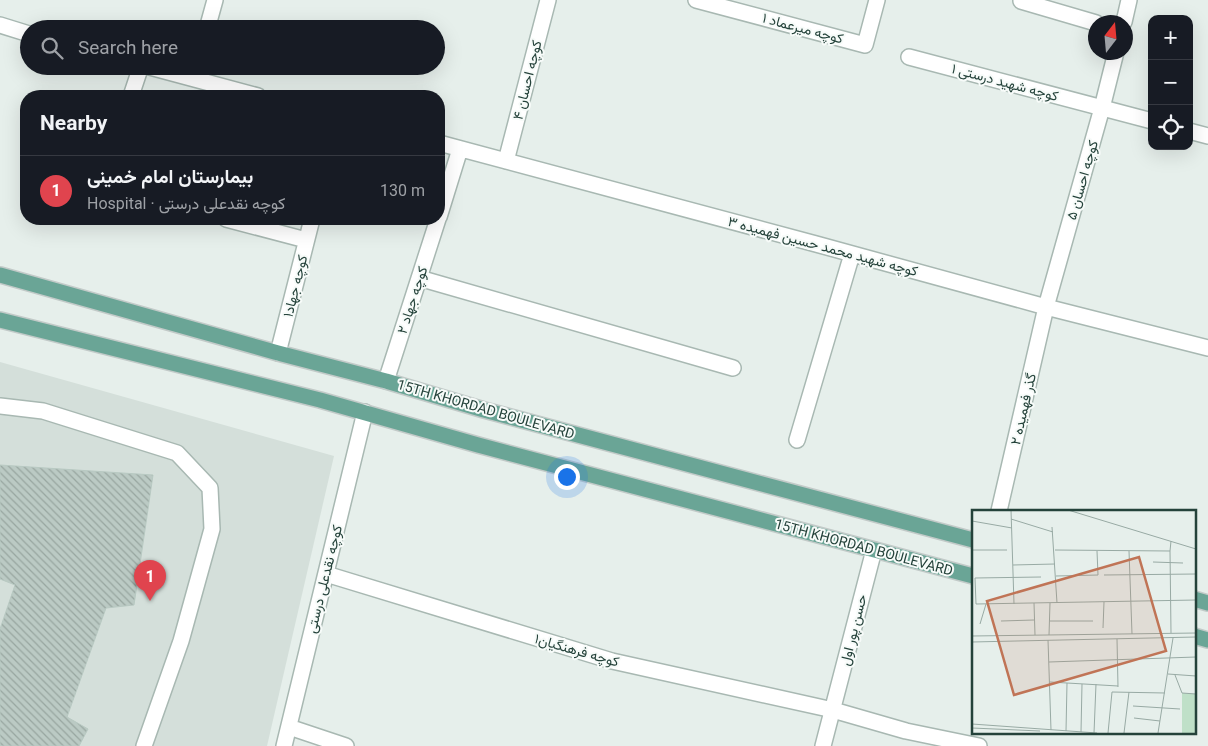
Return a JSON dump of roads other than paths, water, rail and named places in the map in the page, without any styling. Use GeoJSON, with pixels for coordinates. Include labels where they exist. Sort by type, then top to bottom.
{"type":"FeatureCollection","features":[{"type":"Feature","properties":{"kind":"main road","name":"15TH KHORDAD BOULEVARD"},"geometry":{"type":"LineString","coordinates":[[0,274],[484,410],[972,540]]}},
{"type":"Feature","properties":{"kind":"main road","name":"15TH KHORDAD BOULEVARD"},"geometry":{"type":"LineString","coordinates":[[0,320],[365,412],[478,445],[972,576]]}},
{"type":"Feature","properties":{"kind":"street"},"geometry":{"type":"LineString","coordinates":[[209,20],[215,0]]}},
{"type":"Feature","properties":{"kind":"street","name":"کوچه احسان ۴"},"geometry":{"type":"LineString","coordinates":[[506,161],[548,0]]}},
{"type":"Feature","properties":{"kind":"street","name":"کوچه میرعماد ۱"},"geometry":{"type":"LineString","coordinates":[[696,0],[866,45],[877,0]]}},
{"type":"Feature","properties":{"kind":"street"},"geometry":{"type":"LineString","coordinates":[[1126,15],[1130,0]]}},
{"type":"Feature","properties":{"kind":"street"},"geometry":{"type":"LineString","coordinates":[[1021,1],[1088,21]]}},
{"type":"Feature","properties":{"kind":"street"},"geometry":{"type":"LineString","coordinates":[[0,26],[20,32]]}},
{"type":"Feature","properties":{"kind":"street","name":"کوچه شهید درستی ۱"},"geometry":{"type":"LineString","coordinates":[[908,57],[1148,120]]}},
{"type":"Feature","properties":{"kind":"street","name":"کوچه احسان ۵"},"geometry":{"type":"LineString","coordinates":[[1046,308],[1114,60]]}},
{"type":"Feature","properties":{"kind":"street"},"geometry":{"type":"LineString","coordinates":[[132,90],[138,75]]}},
{"type":"Feature","properties":{"kind":"street"},"geometry":{"type":"LineString","coordinates":[[201,75],[242,90]]}},
{"type":"Feature","properties":{"kind":"street"},"geometry":{"type":"LineString","coordinates":[[1193,132],[1208,136]]}},
{"type":"Feature","properties":{"kind":"street","name":"کوچه شهید محمد حسین فهمیده ۳"},"geometry":{"type":"LineString","coordinates":[[445,145],[1046,308],[1208,348]]}},
{"type":"Feature","properties":{"kind":"street","name":"کوچه جهاد ۲"},"geometry":{"type":"LineString","coordinates":[[445,196],[460,149]]}},
{"type":"Feature","properties":{"kind":"street"},"geometry":{"type":"LineString","coordinates":[[249,225],[306,240]]}},
{"type":"Feature","properties":{"kind":"street","name":"کوچه جهاد۱"},"geometry":{"type":"LineString","coordinates":[[278,352],[310,225]]}},
{"type":"Feature","properties":{"kind":"street","name":"کوچه جهاد ۲"},"geometry":{"type":"LineString","coordinates":[[386,381],[436,225]]}},
{"type":"Feature","properties":{"kind":"street"},"geometry":{"type":"LineString","coordinates":[[797,440],[852,254]]}},
{"type":"Feature","properties":{"kind":"street"},"geometry":{"type":"LineString","coordinates":[[419,278],[733,368]]}},
{"type":"Feature","properties":{"kind":"street","name":"گذر فهمیده ۲"},"geometry":{"type":"LineString","coordinates":[[999,510],[1046,308]]}},
{"type":"Feature","properties":{"kind":"street"},"geometry":{"type":"LineString","coordinates":[[0,406],[43,411],[177,453],[210,488],[212,529],[181,641],[144,746]]}},
{"type":"Feature","properties":{"kind":"street","name":"کوچه نقدعلی درستی"},"geometry":{"type":"LineString","coordinates":[[284,746],[365,412]]}},
{"type":"Feature","properties":{"kind":"street","name":"حسن پور اول"},"geometry":{"type":"LineString","coordinates":[[823,746],[874,550]]}},
{"type":"Feature","properties":{"kind":"street","name":"کوچه فرهنگیان۱"},"geometry":{"type":"LineString","coordinates":[[326,574],[612,661],[833,710],[906,731],[979,746]]}},
{"type":"Feature","properties":{"kind":"street"},"geometry":{"type":"LineString","coordinates":[[289,727],[346,746]]}},
{"type":"Feature","properties":{"kind":"place","name":"بیمارستان امام خمینی"},"geometry":{"type":"Point","coordinates":[150,601]}}]}
